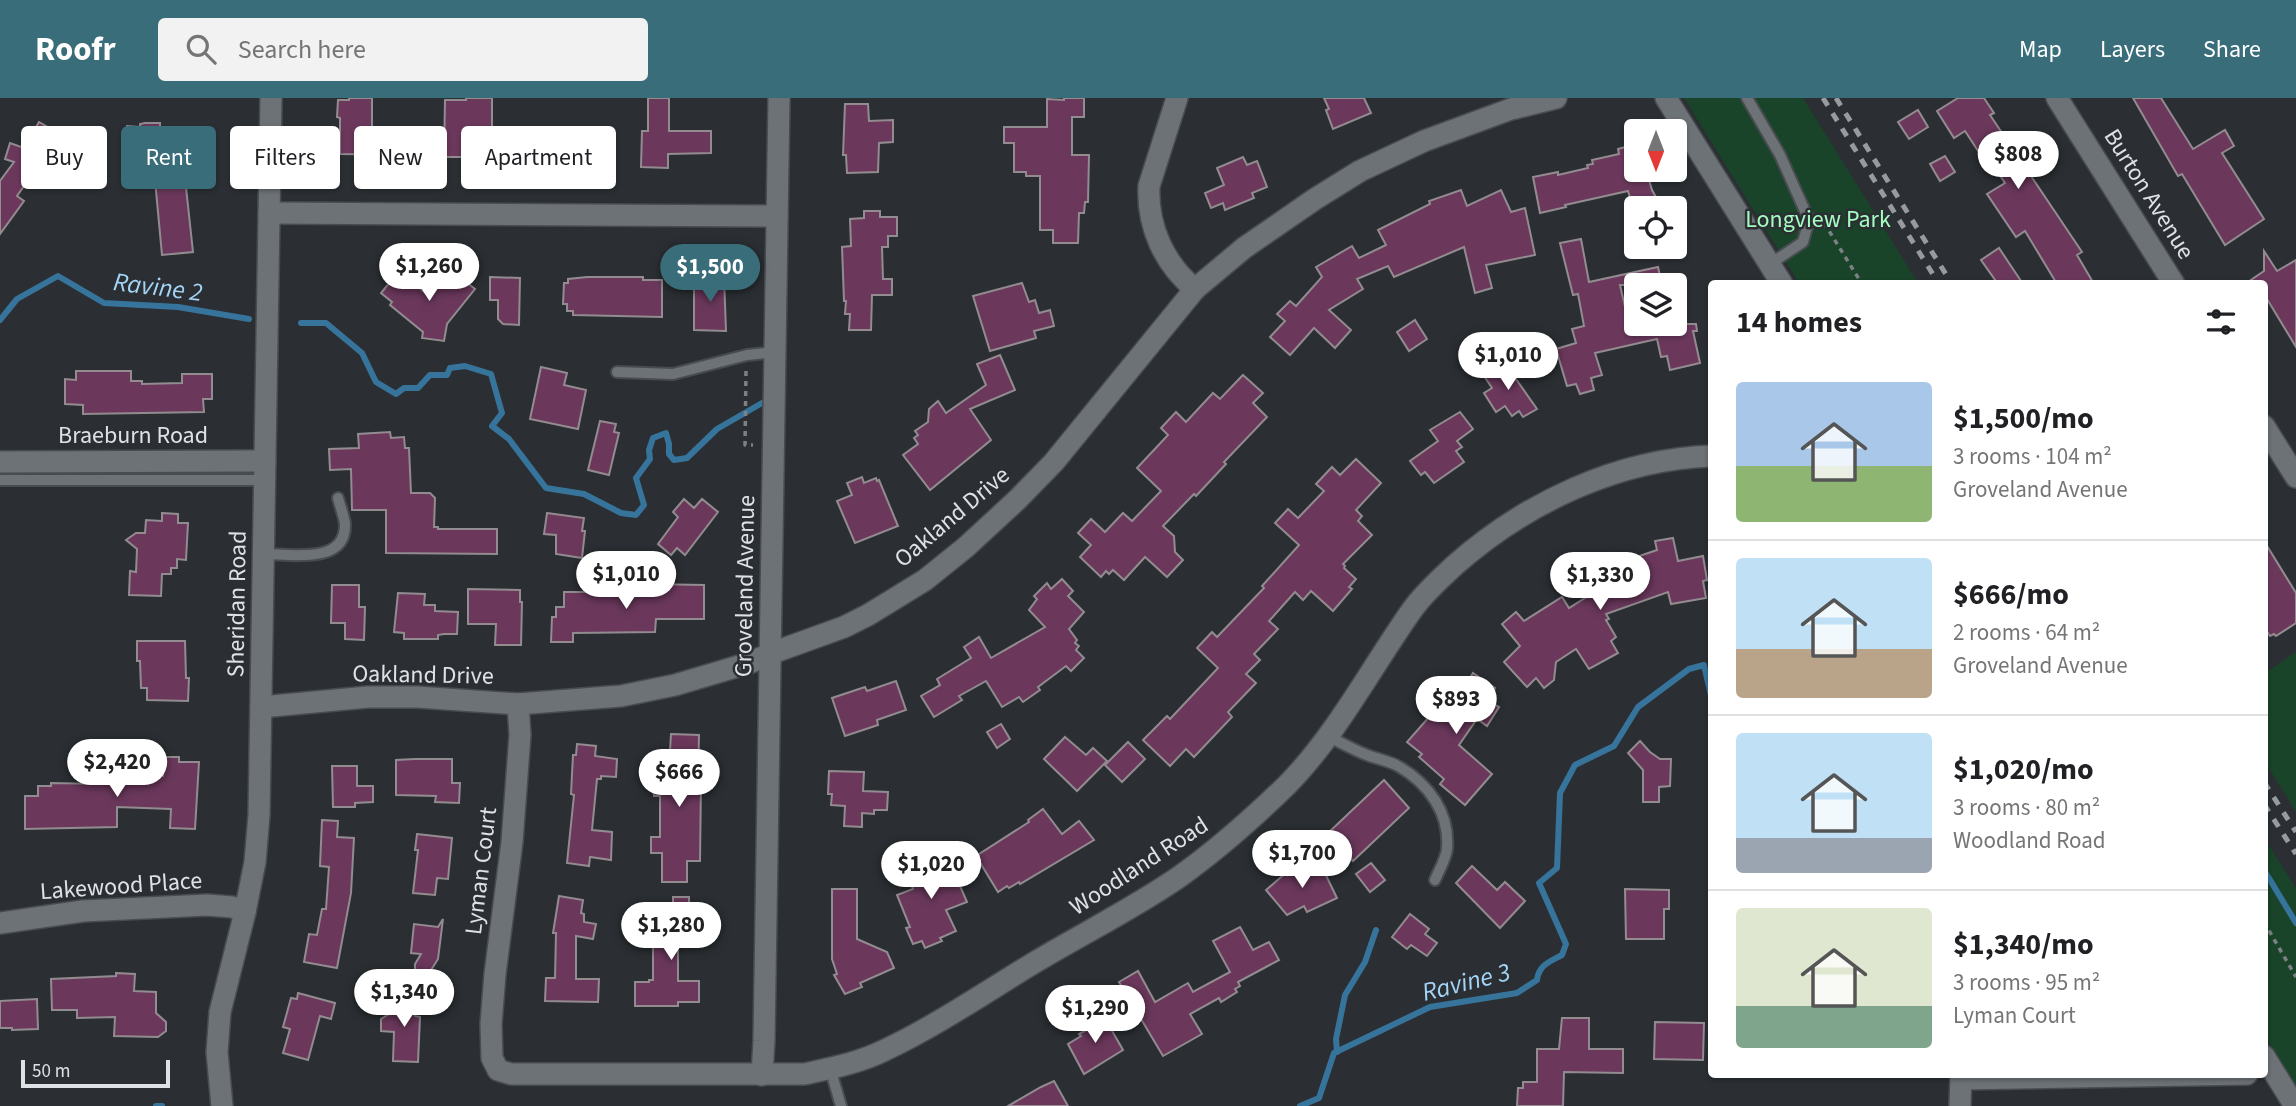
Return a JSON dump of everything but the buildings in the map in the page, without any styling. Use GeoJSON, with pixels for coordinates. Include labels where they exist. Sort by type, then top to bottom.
{"type":"FeatureCollection","features":[{"type":"Feature","properties":{"kind":"street","name":"Sheridan Road"},"geometry":{"type":"LineString","coordinates":[[222,1106],[217,1052],[220,1012],[245,912],[259,816],[271,98]]}},
{"type":"Feature","properties":{"kind":"street","name":"Groveland Avenue"},"geometry":{"type":"LineString","coordinates":[[762,1075],[772,653],[779,98]]}},
{"type":"Feature","properties":{"kind":"street"},"geometry":{"type":"LineString","coordinates":[[1177,98],[1149,186],[1148,199],[1152,225],[1166,256],[1185,281],[1195,289]]}},
{"type":"Feature","properties":{"kind":"street","name":"Oakland Drive"},"geometry":{"type":"LineString","coordinates":[[261,707],[368,697],[417,697],[518,704],[621,696],[675,685],[750,663],[844,627],[925,580],[966,547],[1054,461],[1195,289],[1244,248],[1314,199],[1360,171],[1424,141],[1511,109],[1556,98]]}},
{"type":"Feature","properties":{"kind":"street"},"geometry":{"type":"LineString","coordinates":[[1666,98],[1780,280]]}},
{"type":"Feature","properties":{"kind":"street","name":"Burton Avenue"},"geometry":{"type":"LineString","coordinates":[[2057,98],[2171,280]]}},
{"type":"Feature","properties":{"kind":"street"},"geometry":{"type":"LineString","coordinates":[[269,213],[777,216]]}},
{"type":"Feature","properties":{"kind":"street"},"geometry":{"type":"LineString","coordinates":[[2268,432],[2296,477]]}},
{"type":"Feature","properties":{"kind":"street","name":"Woodland Road"},"geometry":{"type":"LineString","coordinates":[[555,1074],[804,1074],[846,1065],[884,1051],[1177,878],[1233,836],[1297,774],[1328,737],[1414,607],[1438,580],[1505,526],[1571,489],[1619,471],[1688,457],[1708,456]]}},
{"type":"Feature","properties":{"kind":"street","name":"Braeburn Road"},"geometry":{"type":"LineString","coordinates":[[0,462],[265,471]]}},
{"type":"Feature","properties":{"kind":"street","name":"Lyman Court"},"geometry":{"type":"LineString","coordinates":[[518,704],[520,734],[512,842],[495,974],[491,1024],[492,1058],[498,1070],[511,1074],[555,1074]]}},
{"type":"Feature","properties":{"kind":"street","name":"Lakewood Place"},"geometry":{"type":"LineString","coordinates":[[0,923],[83,911],[193,906],[232,907],[245,912]]}},
{"type":"Feature","properties":{"kind":"street"},"geometry":{"type":"LineString","coordinates":[[2268,1068],[2295,1106]]}},
{"type":"Feature","properties":{"kind":"street"},"geometry":{"type":"LineString","coordinates":[[1960,1106],[1961,1078]]}},
{"type":"Feature","properties":{"kind":"lane"},"geometry":{"type":"LineString","coordinates":[[1747,98],[1780,155],[1810,220],[1803,242],[1770,264]]}},
{"type":"Feature","properties":{"kind":"lane"},"geometry":{"type":"LineString","coordinates":[[617,372],[673,374],[747,355],[775,352]]}},
{"type":"Feature","properties":{"kind":"lane"},"geometry":{"type":"LineString","coordinates":[[0,480],[265,471]]}},
{"type":"Feature","properties":{"kind":"lane"},"geometry":{"type":"LineString","coordinates":[[264,554],[318,555],[333,550],[344,537],[345,522],[338,498]]}},
{"type":"Feature","properties":{"kind":"lane"},"geometry":{"type":"LineString","coordinates":[[1328,737],[1366,755],[1397,765],[1432,796],[1442,811],[1446,827],[1447,852],[1436,880]]}},
{"type":"Feature","properties":{"kind":"lane"},"geometry":{"type":"LineString","coordinates":[[830,1068],[841,1106]]}},
{"type":"Feature","properties":{"kind":"path"},"geometry":{"type":"LineString","coordinates":[[1810,220],[1826,226],[1860,280]]}},
{"type":"Feature","properties":{"kind":"path"},"geometry":{"type":"LineString","coordinates":[[745,445],[746,362]]}},
{"type":"Feature","properties":{"kind":"path"},"geometry":{"type":"LineString","coordinates":[[2268,929],[2296,977]]}},
{"type":"Feature","properties":{"kind":"green space","name":"Longview Park"},"geometry":{"type":"Polygon","coordinates":[[[1684,98],[1803,98],[1916,280],[1797,280],[1684,98]]]}},
{"type":"Feature","properties":{"kind":"green space"},"geometry":{"type":"Polygon","coordinates":[[[2296,652],[2296,812],[2268,767],[2268,671],[2296,652]]]}},
{"type":"Feature","properties":{"kind":"green space"},"geometry":{"type":"Polygon","coordinates":[[[2268,844],[2296,888],[2296,1087],[2268,1041],[2268,844]]]}},
{"type":"Feature","properties":{"kind":"waterway","name":"Ravine 2"},"geometry":{"type":"LineString","coordinates":[[0,320],[17,299],[58,276],[104,303],[178,307],[249,319]]}},
{"type":"Feature","properties":{"kind":"waterway","name":"Ravine 2"},"geometry":{"type":"LineString","coordinates":[[301,323],[326,323],[362,353],[376,382],[396,394],[404,388],[418,388],[430,375],[447,375],[450,368],[465,366],[491,374],[502,413],[492,426],[509,439],[546,488],[584,494],[621,513],[636,515],[644,505],[636,478],[650,459],[649,450],[653,438],[666,433],[669,454],[674,460],[687,458],[717,429],[762,403]]}},
{"type":"Feature","properties":{"kind":"waterway","name":"Ravine 3"},"geometry":{"type":"LineString","coordinates":[[1300,1106],[1319,1098],[1334,1053],[1430,1007],[1517,993],[1537,980],[1542,967],[1562,955],[1566,944],[1539,883],[1557,868],[1560,793],[1575,765],[1614,746],[1638,707],[1689,669],[1704,665],[1708,682]]}},
{"type":"Feature","properties":{"kind":"waterway"},"geometry":{"type":"LineString","coordinates":[[2268,877],[2296,923]]}},
{"type":"Feature","properties":{"kind":"waterway","name":"Ravine 3"},"geometry":{"type":"LineString","coordinates":[[1337,1052],[1336,1039],[1345,995],[1365,962],[1376,930]]}},
{"type":"Feature","properties":{"kind":"waterway","name":"Ravine 3"},"geometry":{"type":"LineString","coordinates":[[156,1106],[162,1106]]}},
{"type":"Feature","properties":{"kind":"railway"},"geometry":{"type":"LineString","coordinates":[[1823,98],[1937,280]]}},
{"type":"Feature","properties":{"kind":"railway"},"geometry":{"type":"LineString","coordinates":[[1836,98],[1950,280]]}},
{"type":"Feature","properties":{"kind":"railway"},"geometry":{"type":"LineString","coordinates":[[2268,788],[2296,832]]}},
{"type":"Feature","properties":{"kind":"railway"},"geometry":{"type":"LineString","coordinates":[[2268,810],[2296,854]]}}]}
